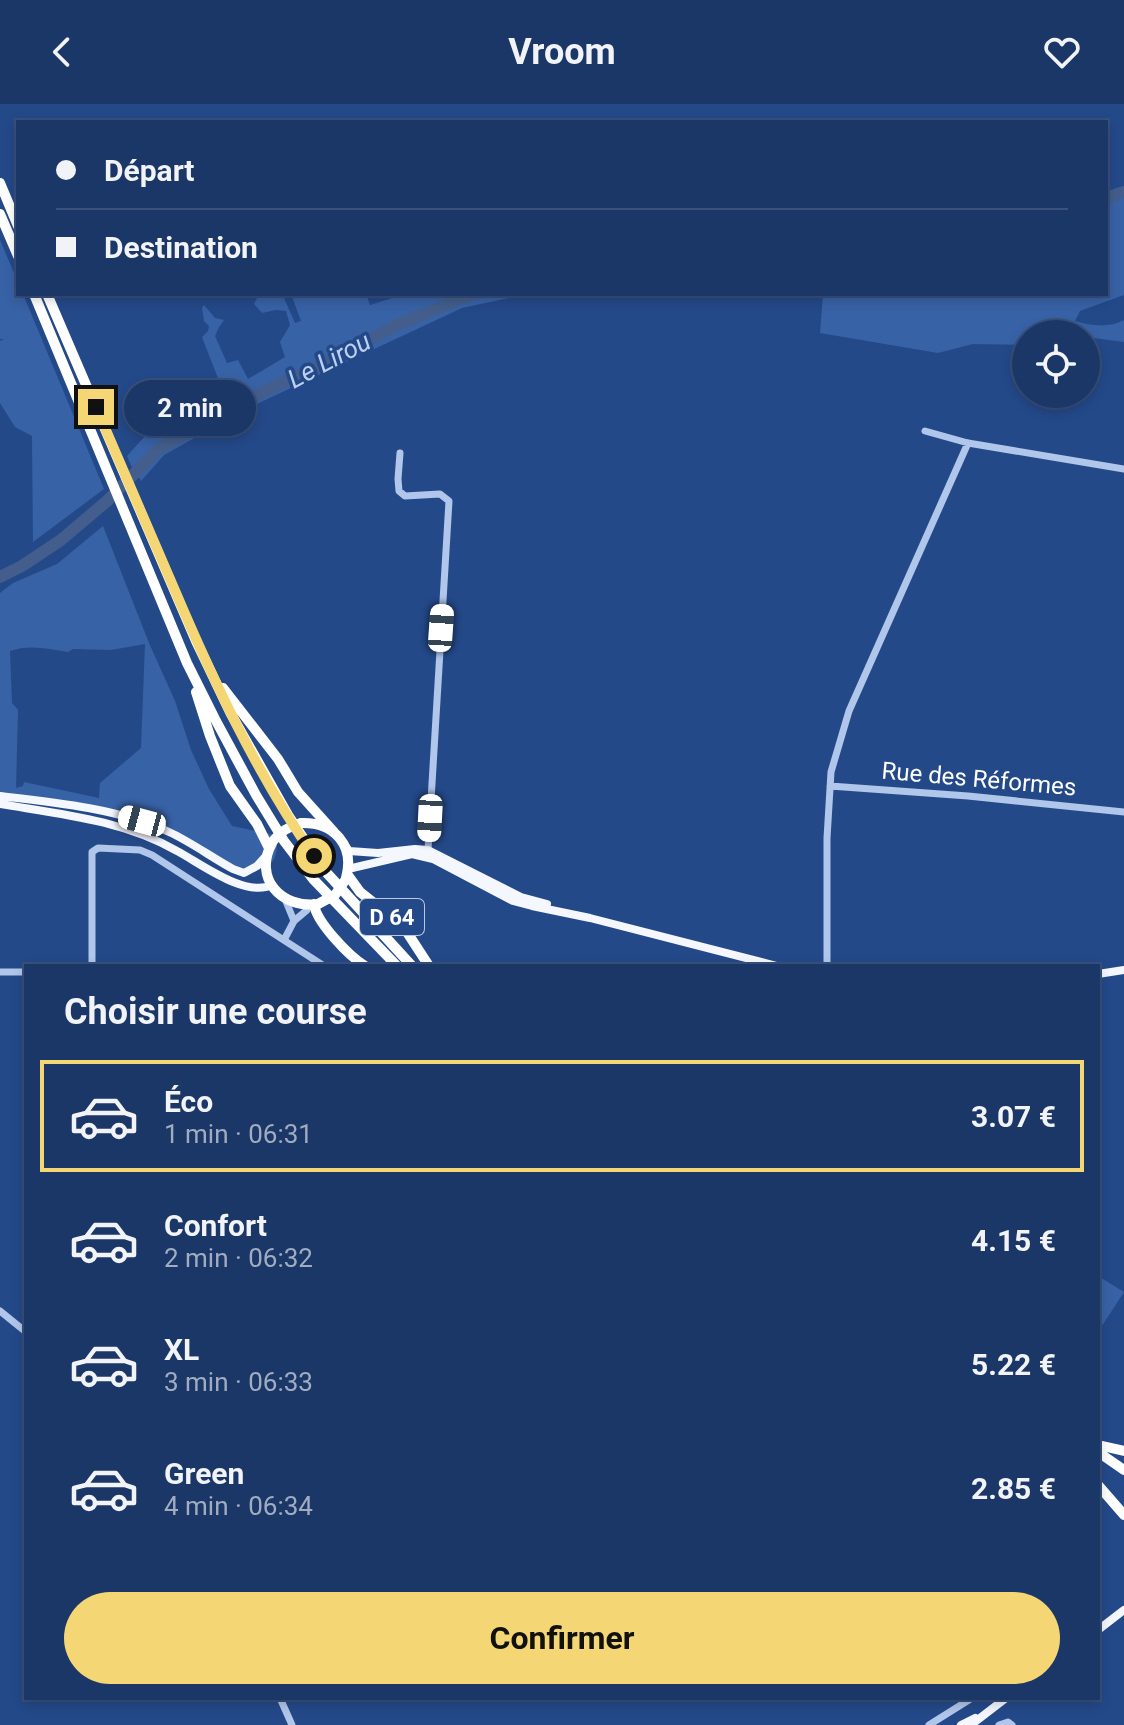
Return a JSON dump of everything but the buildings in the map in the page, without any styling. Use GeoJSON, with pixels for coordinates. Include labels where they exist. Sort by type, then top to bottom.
{"type":"FeatureCollection","features":[{"type":"Feature","properties":{"kind":"highway"},"geometry":{"type":"LineString","coordinates":[[0,183],[16,221]]}},
{"type":"Feature","properties":{"kind":"highway"},"geometry":{"type":"LineString","coordinates":[[0,214],[16,251]]}},
{"type":"Feature","properties":{"kind":"highway"},"geometry":{"type":"LineString","coordinates":[[35,296],[187,663],[230,786],[257,824],[269,848],[268,876],[272,885],[285,899],[296,903],[313,904],[335,895],[347,874],[346,849],[298,792],[278,759],[219,683],[196,641]]}},
{"type":"Feature","properties":{"kind":"highway"},"geometry":{"type":"LineString","coordinates":[[48,296],[196,641],[231,714],[298,833],[325,871],[410,964]]}},
{"type":"Feature","properties":{"kind":"highway"},"geometry":{"type":"LineString","coordinates":[[187,663],[242,770],[284,841],[313,879],[395,964]]}},
{"type":"Feature","properties":{"kind":"highway"},"geometry":{"type":"LineString","coordinates":[[269,848],[280,832],[301,823],[313,822],[338,836]]}},
{"type":"Feature","properties":{"kind":"highway","name":"D 64"},"geometry":{"type":"LineString","coordinates":[[347,874],[360,892],[403,926],[428,964]]}},
{"type":"Feature","properties":{"kind":"highway","name":"D 64"},"geometry":{"type":"LineString","coordinates":[[313,904],[315,915],[342,948],[362,964]]}},
{"type":"Feature","properties":{"kind":"highway"},"geometry":{"type":"LineString","coordinates":[[1100,1445],[1124,1451]]}},
{"type":"Feature","properties":{"kind":"highway"},"geometry":{"type":"LineString","coordinates":[[1100,1454],[1124,1473]]}},
{"type":"Feature","properties":{"kind":"highway"},"geometry":{"type":"LineString","coordinates":[[1100,1460],[1124,1473]]}},
{"type":"Feature","properties":{"kind":"highway"},"geometry":{"type":"LineString","coordinates":[[1100,1487],[1124,1515]]}},
{"type":"Feature","properties":{"kind":"main road"},"geometry":{"type":"LineString","coordinates":[[0,796],[96,810],[142,821],[167,831],[244,873],[257,866],[269,848]]}},
{"type":"Feature","properties":{"kind":"main road"},"geometry":{"type":"LineString","coordinates":[[0,804],[123,828],[152,837],[236,883],[258,888],[272,885]]}},
{"type":"Feature","properties":{"kind":"main road"},"geometry":{"type":"LineString","coordinates":[[338,836],[349,851],[378,853],[415,849],[426,853],[513,901],[769,964]]}},
{"type":"Feature","properties":{"kind":"main road"},"geometry":{"type":"LineString","coordinates":[[347,874],[412,854],[426,853]]}},
{"type":"Feature","properties":{"kind":"main road"},"geometry":{"type":"LineString","coordinates":[[1100,974],[1124,970]]}},
{"type":"Feature","properties":{"kind":"main road"},"geometry":{"type":"LineString","coordinates":[[1100,1629],[1124,1611]]}},
{"type":"Feature","properties":{"kind":"main road"},"geometry":{"type":"LineString","coordinates":[[971,1725],[1003,1700]]}},
{"type":"Feature","properties":{"kind":"main road"},"geometry":{"type":"LineString","coordinates":[[961,1725],[986,1713]]}},
{"type":"Feature","properties":{"kind":"street"},"geometry":{"type":"LineString","coordinates":[[925,431],[968,443],[1124,469]]}},
{"type":"Feature","properties":{"kind":"street"},"geometry":{"type":"LineString","coordinates":[[827,964],[827,838],[831,772],[849,711],[968,443]]}},
{"type":"Feature","properties":{"kind":"street"},"geometry":{"type":"LineString","coordinates":[[400,453],[399,491],[405,496],[440,494],[449,501],[426,853]]}},
{"type":"Feature","properties":{"kind":"street","name":"Rue des Réformes"},"geometry":{"type":"LineString","coordinates":[[830,786],[1124,812]]}},
{"type":"Feature","properties":{"kind":"street"},"geometry":{"type":"LineString","coordinates":[[92,964],[92,855],[98,848],[140,850],[152,855],[321,964]]}},
{"type":"Feature","properties":{"kind":"street"},"geometry":{"type":"LineString","coordinates":[[285,899],[294,921]]}},
{"type":"Feature","properties":{"kind":"street"},"geometry":{"type":"LineString","coordinates":[[284,940],[294,921],[313,904]]}},
{"type":"Feature","properties":{"kind":"street"},"geometry":{"type":"LineString","coordinates":[[0,972],[24,972]]}},
{"type":"Feature","properties":{"kind":"street"},"geometry":{"type":"LineString","coordinates":[[0,1311],[24,1330]]}},
{"type":"Feature","properties":{"kind":"street"},"geometry":{"type":"LineString","coordinates":[[281,1700],[292,1725]]}},
{"type":"Feature","properties":{"kind":"street"},"geometry":{"type":"LineString","coordinates":[[929,1725],[969,1700]]}},
{"type":"Feature","properties":{"kind":"street"},"geometry":{"type":"LineString","coordinates":[[999,1725],[1008,1722],[1012,1725]]}},
{"type":"Feature","properties":{"kind":"shaded area"},"geometry":{"type":"Polygon","coordinates":[[[1124,195],[1124,295],[1080,311],[1076,320],[1012,320],[1012,345],[973,344],[938,353],[820,333],[823,296],[1108,296],[1108,200],[1124,195]]]}},
{"type":"Feature","properties":{"kind":"shaded area"},"geometry":{"type":"Polygon","coordinates":[[[0,240],[16,277],[16,296],[24,296],[104,489],[33,542],[32,436],[15,427],[0,403],[0,341],[4,339],[0,339],[0,240]]]}},
{"type":"Feature","properties":{"kind":"shaded area"},"geometry":{"type":"Polygon","coordinates":[[[292,296],[367,296],[370,305],[399,296],[463,296],[393,325],[232,404],[159,447],[133,470],[127,456],[146,435],[165,424],[186,397],[219,381],[202,337],[209,326],[204,321],[204,305],[215,318],[224,320],[215,336],[227,363],[238,360],[248,379],[285,357],[280,342],[290,325],[286,311],[262,313],[254,304],[257,298],[284,298],[295,323],[301,321],[292,296]]]}},
{"type":"Feature","properties":{"kind":"shaded area"},"geometry":{"type":"Polygon","coordinates":[[[477,296],[519,296],[462,308],[244,410],[164,455],[141,481],[137,473],[162,450],[244,404],[330,364],[397,328],[477,296]]]}},
{"type":"Feature","properties":{"kind":"shaded area"},"geometry":{"type":"Polygon","coordinates":[[[1124,320],[1124,342],[1100,339],[1100,325],[1124,320]]]}},
{"type":"Feature","properties":{"kind":"shaded area"},"geometry":{"type":"Polygon","coordinates":[[[103,526],[209,789],[232,826],[276,835],[276,852],[266,867],[243,870],[143,819],[0,793],[0,593],[13,583],[57,564],[103,526]],[[145,644],[111,650],[73,649],[68,652],[32,647],[10,651],[12,703],[18,710],[16,788],[23,786],[24,782],[99,798],[100,783],[141,748],[145,644]]]}},
{"type":"Feature","properties":{"kind":"shaded area"},"geometry":{"type":"Polygon","coordinates":[[[1100,1277],[1124,1292],[1100,1329],[1100,1277]]]}},
{"type":"Feature","properties":{"kind":"waterway","name":"Le Lirou"},"geometry":{"type":"LineString","coordinates":[[1108,197],[1124,192]]}},
{"type":"Feature","properties":{"kind":"waterway","name":"Le Lirou"},"geometry":{"type":"LineString","coordinates":[[0,577],[61,540],[107,501],[159,449],[242,402],[395,326],[468,296]]}},
{"type":"Feature","properties":{"kind":"route"},"geometry":{"type":"LineString","coordinates":[[96,407],[196,641],[231,714],[269,785],[314,856]]}}]}
